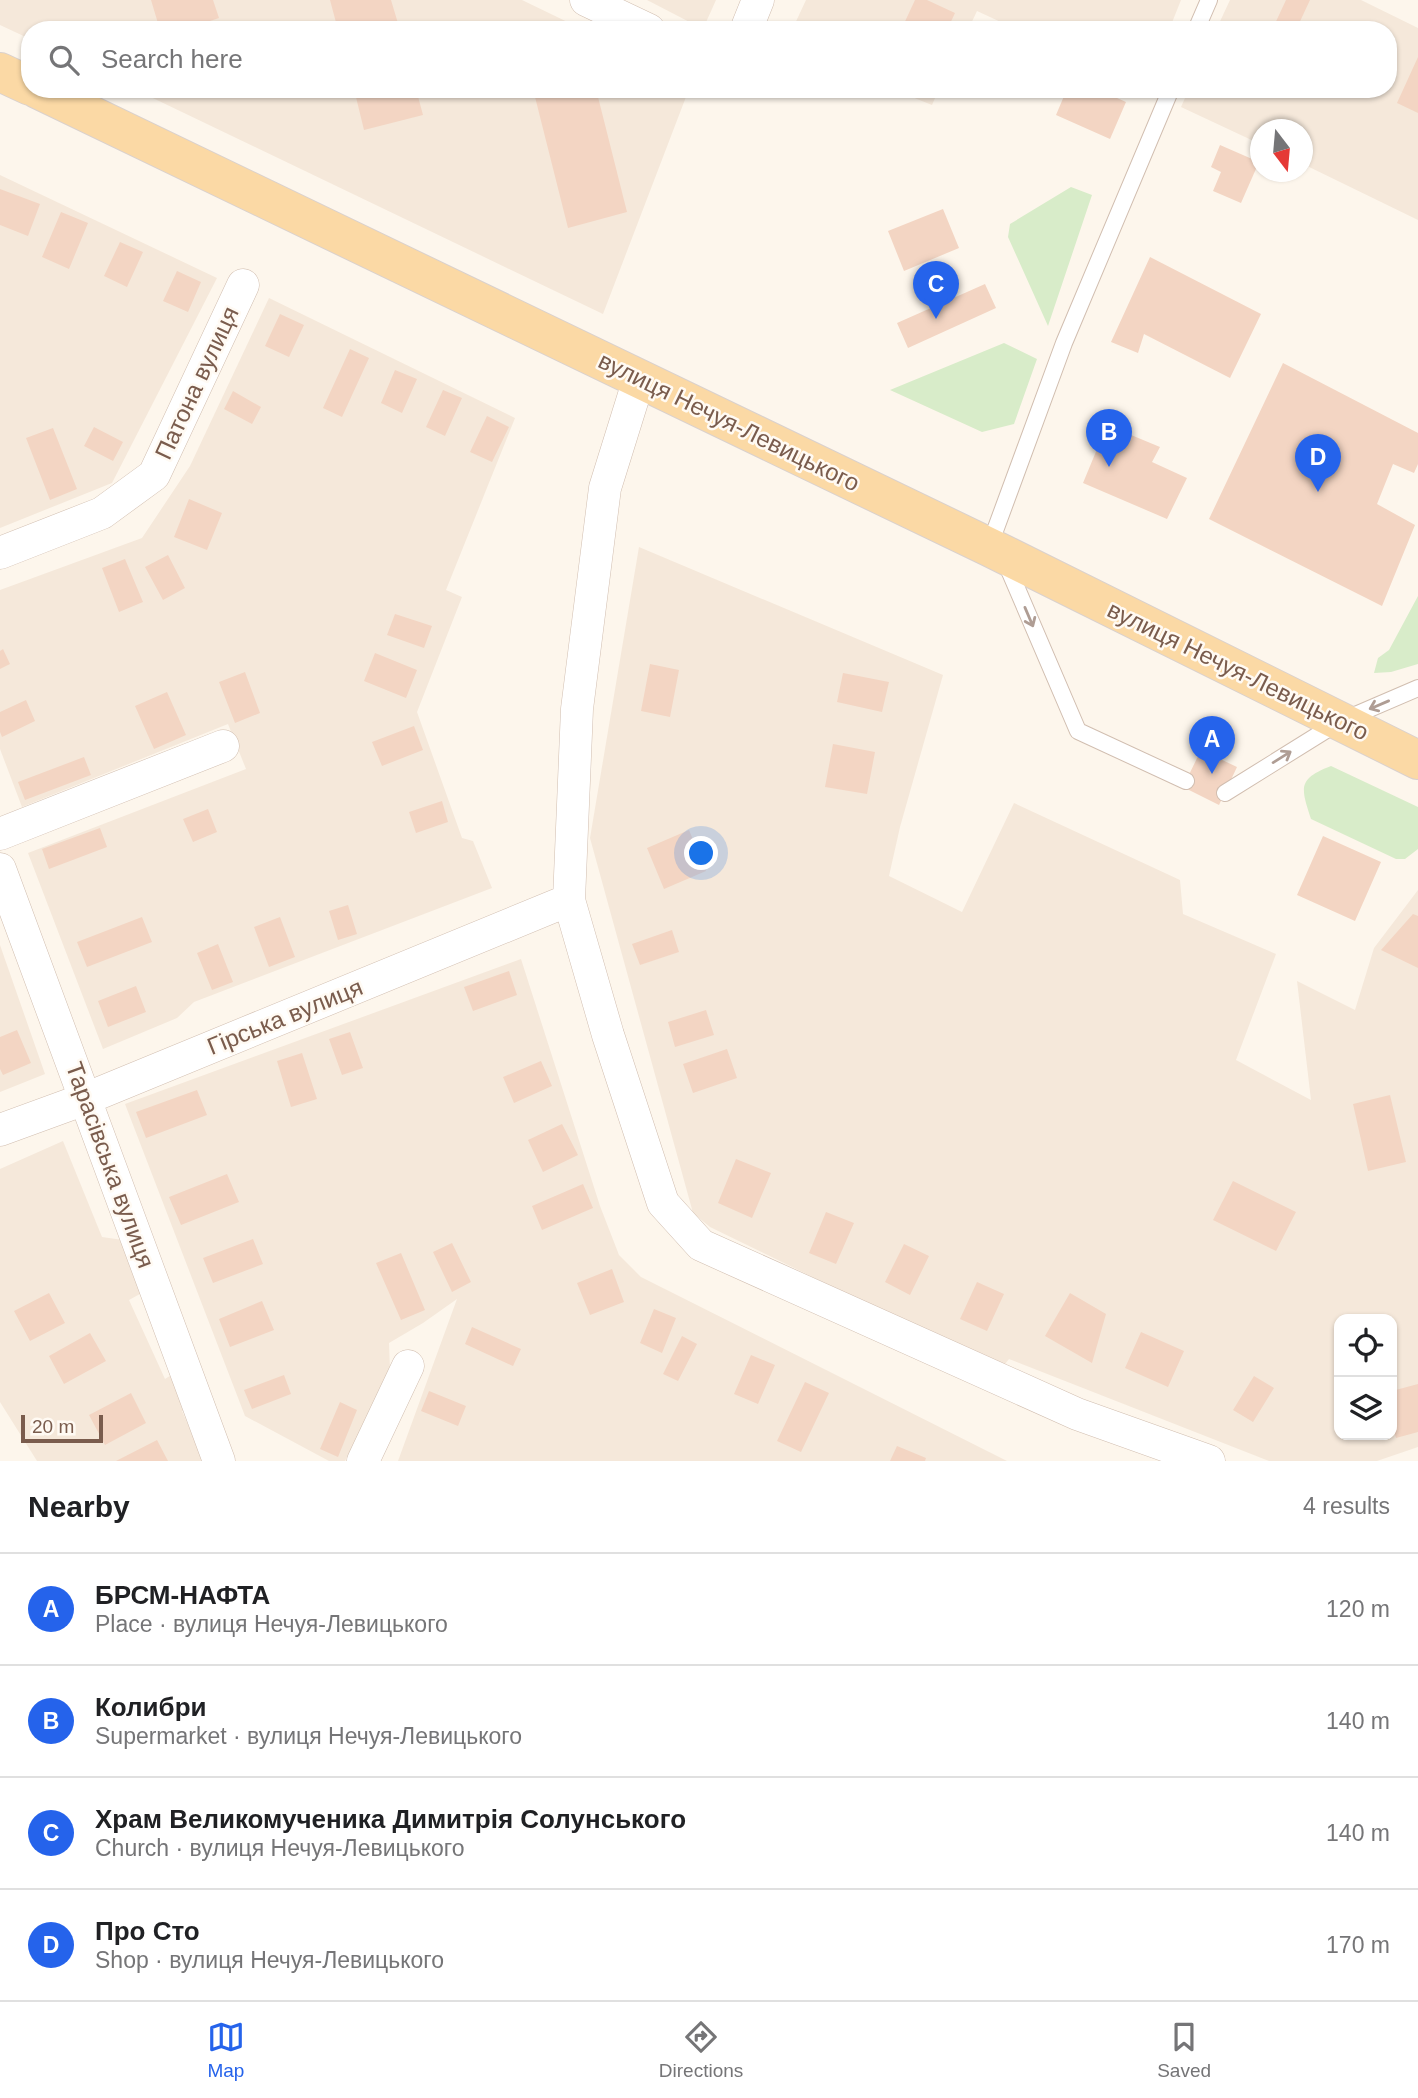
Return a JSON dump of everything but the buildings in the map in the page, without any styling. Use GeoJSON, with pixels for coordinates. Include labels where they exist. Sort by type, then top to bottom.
{"type":"FeatureCollection","features":[{"type":"Feature","properties":{"kind":"main road"},"geometry":{"type":"LineString","coordinates":[[0,72],[21,82]]}},
{"type":"Feature","properties":{"kind":"main road","name":"вулиця Нечуя-Левицького"},"geometry":{"type":"LineString","coordinates":[[56,98],[996,551],[1418,760]]}},
{"type":"Feature","properties":{"kind":"street"},"geometry":{"type":"LineString","coordinates":[[586,0],[630,21]]}},
{"type":"Feature","properties":{"kind":"street"},"geometry":{"type":"LineString","coordinates":[[750,21],[758,0]]}},
{"type":"Feature","properties":{"kind":"street","name":"Патона вулиця"},"geometry":{"type":"LineString","coordinates":[[0,553],[102,513],[155,475],[243,285]]}},
{"type":"Feature","properties":{"kind":"street"},"geometry":{"type":"LineString","coordinates":[[639,379],[605,488],[577,709],[569,900],[608,1035],[663,1203],[701,1245],[1077,1414],[1209,1461]]}},
{"type":"Feature","properties":{"kind":"street"},"geometry":{"type":"LineString","coordinates":[[0,834],[223,746]]}},
{"type":"Feature","properties":{"kind":"street","name":"Тарасівська вулиця"},"geometry":{"type":"LineString","coordinates":[[0,869],[221,1460]]}},
{"type":"Feature","properties":{"kind":"street","name":"Гірська вулиця"},"geometry":{"type":"LineString","coordinates":[[0,1130],[85,1099],[569,900]]}},
{"type":"Feature","properties":{"kind":"street"},"geometry":{"type":"LineString","coordinates":[[363,1461],[408,1366]]}},
{"type":"Feature","properties":{"kind":"lane"},"geometry":{"type":"LineString","coordinates":[[1200,21],[1209,0]]}},
{"type":"Feature","properties":{"kind":"lane"},"geometry":{"type":"LineString","coordinates":[[1167,98],[1064,343],[996,551],[1078,731],[1186,780]]}},
{"type":"Feature","properties":{"kind":"lane"},"geometry":{"type":"LineString","coordinates":[[1225,793],[1339,722],[1418,688]]}},
{"type":"Feature","properties":{"kind":"shaded area"},"geometry":{"type":"Polygon","coordinates":[[[0,0],[522,0],[565,21],[21,21],[21,35],[0,25],[0,0]]]}},
{"type":"Feature","properties":{"kind":"shaded area"},"geometry":{"type":"Polygon","coordinates":[[[647,0],[716,0],[707,21],[688,21],[647,0]]]}},
{"type":"Feature","properties":{"kind":"shaded area"},"geometry":{"type":"Polygon","coordinates":[[[806,0],[1181,0],[1173,21],[999,21],[977,11],[972,21],[796,21],[806,0]]]}},
{"type":"Feature","properties":{"kind":"shaded area"},"geometry":{"type":"Polygon","coordinates":[[[1230,0],[1361,0],[1418,28],[1418,220],[1313,169],[1313,119],[1250,119],[1250,139],[1181,107],[1185,98],[1397,98],[1397,21],[1220,21],[1230,0]]]}},
{"type":"Feature","properties":{"kind":"shaded area"},"geometry":{"type":"Polygon","coordinates":[[[153,98],[686,98],[603,314],[153,98]]]}},
{"type":"Feature","properties":{"kind":"shaded area"},"geometry":{"type":"Polygon","coordinates":[[[914,98],[935,98],[932,105],[914,98]]]}},
{"type":"Feature","properties":{"kind":"shaded area"},"geometry":{"type":"Polygon","coordinates":[[[0,175],[217,278],[112,483],[0,528],[0,175]]]}},
{"type":"Feature","properties":{"kind":"shaded area"},"geometry":{"type":"Polygon","coordinates":[[[269,298],[515,418],[446,590],[462,597],[417,712],[462,838],[473,841],[492,888],[194,1002],[177,1018],[103,1049],[28,853],[246,769],[228,724],[22,807],[0,749],[0,590],[142,538],[190,466],[269,298]]]}},
{"type":"Feature","properties":{"kind":"shaded area"},"geometry":{"type":"Polygon","coordinates":[[[639,547],[943,675],[889,876],[962,912],[1014,803],[1180,880],[1183,914],[1276,954],[1236,1060],[1311,1100],[1297,981],[1355,1010],[1374,948],[1418,890],[1418,1447],[1377,1461],[1269,1461],[1009,1359],[1001,1369],[710,1227],[693,1213],[590,838],[639,547]]]}},
{"type":"Feature","properties":{"kind":"shaded area"},"geometry":{"type":"Polygon","coordinates":[[[0,945],[45,1074],[0,1092],[0,945]]]}},
{"type":"Feature","properties":{"kind":"shaded area"},"geometry":{"type":"Polygon","coordinates":[[[521,959],[600,1206],[619,1255],[641,1277],[1007,1461],[398,1461],[457,1299],[389,1343],[390,1370],[345,1461],[329,1461],[245,1416],[125,1104],[521,959]]]}},
{"type":"Feature","properties":{"kind":"shaded area"},"geometry":{"type":"Polygon","coordinates":[[[63,1141],[102,1237],[130,1241],[149,1289],[129,1300],[165,1379],[176,1372],[191,1406],[182,1411],[204,1461],[37,1461],[0,1402],[0,1169],[63,1141]]]}},
{"type":"Feature","properties":{"kind":"green space"},"geometry":{"type":"Polygon","coordinates":[[[1071,187],[1092,195],[1048,326],[1008,237],[1010,224],[1071,187]]]}},
{"type":"Feature","properties":{"kind":"green space"},"geometry":{"type":"Polygon","coordinates":[[[1004,343],[1037,359],[1014,424],[982,432],[890,390],[1004,343]]]}},
{"type":"Feature","properties":{"kind":"green space"},"geometry":{"type":"Polygon","coordinates":[[[1418,596],[1418,664],[1391,672],[1374,673],[1378,658],[1389,650],[1418,596]]]}},
{"type":"Feature","properties":{"kind":"green space"},"geometry":{"type":"Polygon","coordinates":[[[1331,766],[1418,807],[1418,849],[1405,859],[1396,859],[1311,819],[1304,786],[1312,775],[1331,766]]]}},
{"type":"Feature","properties":{"kind":"place","name":"Храм Великомученика Димитрія Солунського"},"geometry":{"type":"Point","coordinates":[936,319]}},
{"type":"Feature","properties":{"kind":"place","name":"Колибри"},"geometry":{"type":"Point","coordinates":[1109,467]}},
{"type":"Feature","properties":{"kind":"place","name":"Про Сто"},"geometry":{"type":"Point","coordinates":[1318,492]}},
{"type":"Feature","properties":{"kind":"place","name":"БРСМ-НАФТА"},"geometry":{"type":"Point","coordinates":[1212,774]}}]}
